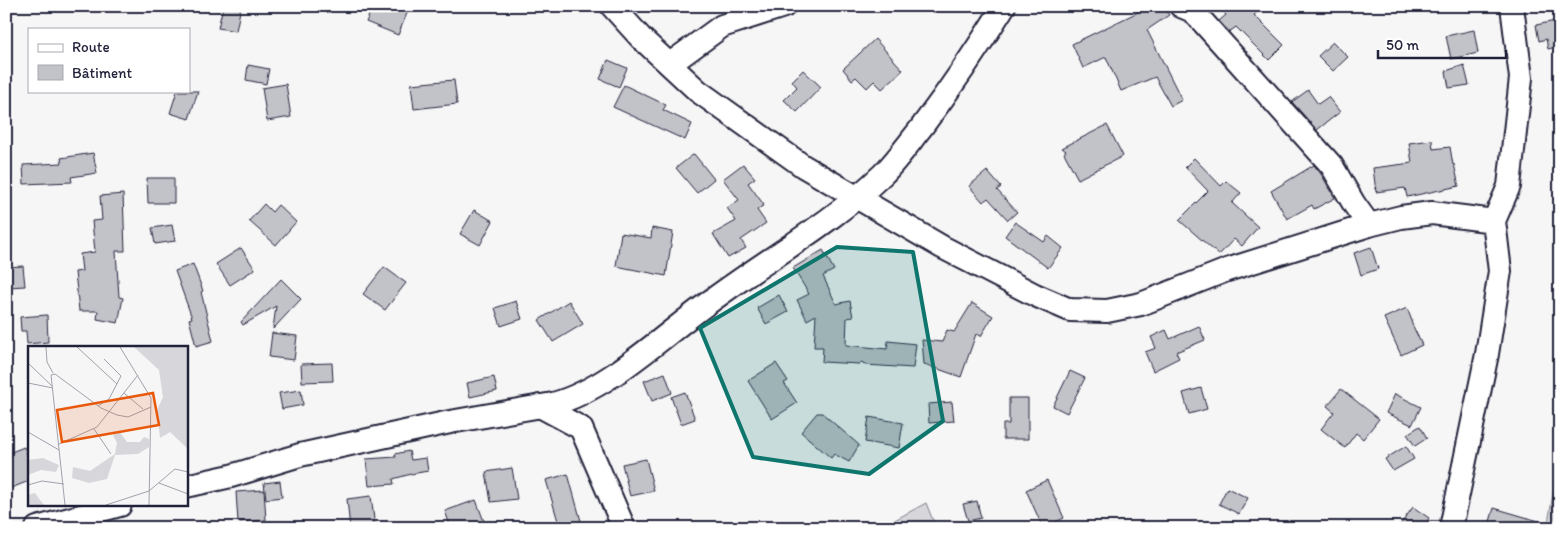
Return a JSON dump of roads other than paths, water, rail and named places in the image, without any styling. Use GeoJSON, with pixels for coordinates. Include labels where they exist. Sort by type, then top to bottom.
{"type":"FeatureCollection","features":[{"type":"Feature","properties":{"kind":"street"},"geometry":{"type":"LineString","coordinates":[[612,6],[641,38],[698,91],[803,166],[942,247],[1035,295],[1070,310],[1107,311],[1141,304],[1227,270],[1369,225],[1401,217],[1432,213],[1494,221]]}},
{"type":"Feature","properties":{"kind":"street"},"geometry":{"type":"LineString","coordinates":[[670,64],[722,26],[784,6]]}},
{"type":"Feature","properties":{"kind":"street"},"geometry":{"type":"LineString","coordinates":[[188,486],[231,476],[300,455],[450,422],[540,406],[569,399],[593,388],[636,358],[730,286],[784,251],[856,198],[884,173],[950,89],[1004,6]]}},
{"type":"Feature","properties":{"kind":"street"},"geometry":{"type":"LineString","coordinates":[[1181,6],[1193,11],[1332,166],[1354,204],[1369,225]]}},
{"type":"Feature","properties":{"kind":"street"},"geometry":{"type":"LineString","coordinates":[[1451,528],[1487,354],[1500,271],[1494,221],[1509,186],[1521,78],[1512,6]]}},
{"type":"Feature","properties":{"kind":"street"},"geometry":{"type":"LineString","coordinates":[[581,428],[593,388]]}},
{"type":"Feature","properties":{"kind":"street"},"geometry":{"type":"LineString","coordinates":[[540,406],[581,428],[624,528]]}},
{"type":"Feature","properties":{"kind":"street"},"geometry":{"type":"LineString","coordinates":[[37,528],[116,506]]}}]}
